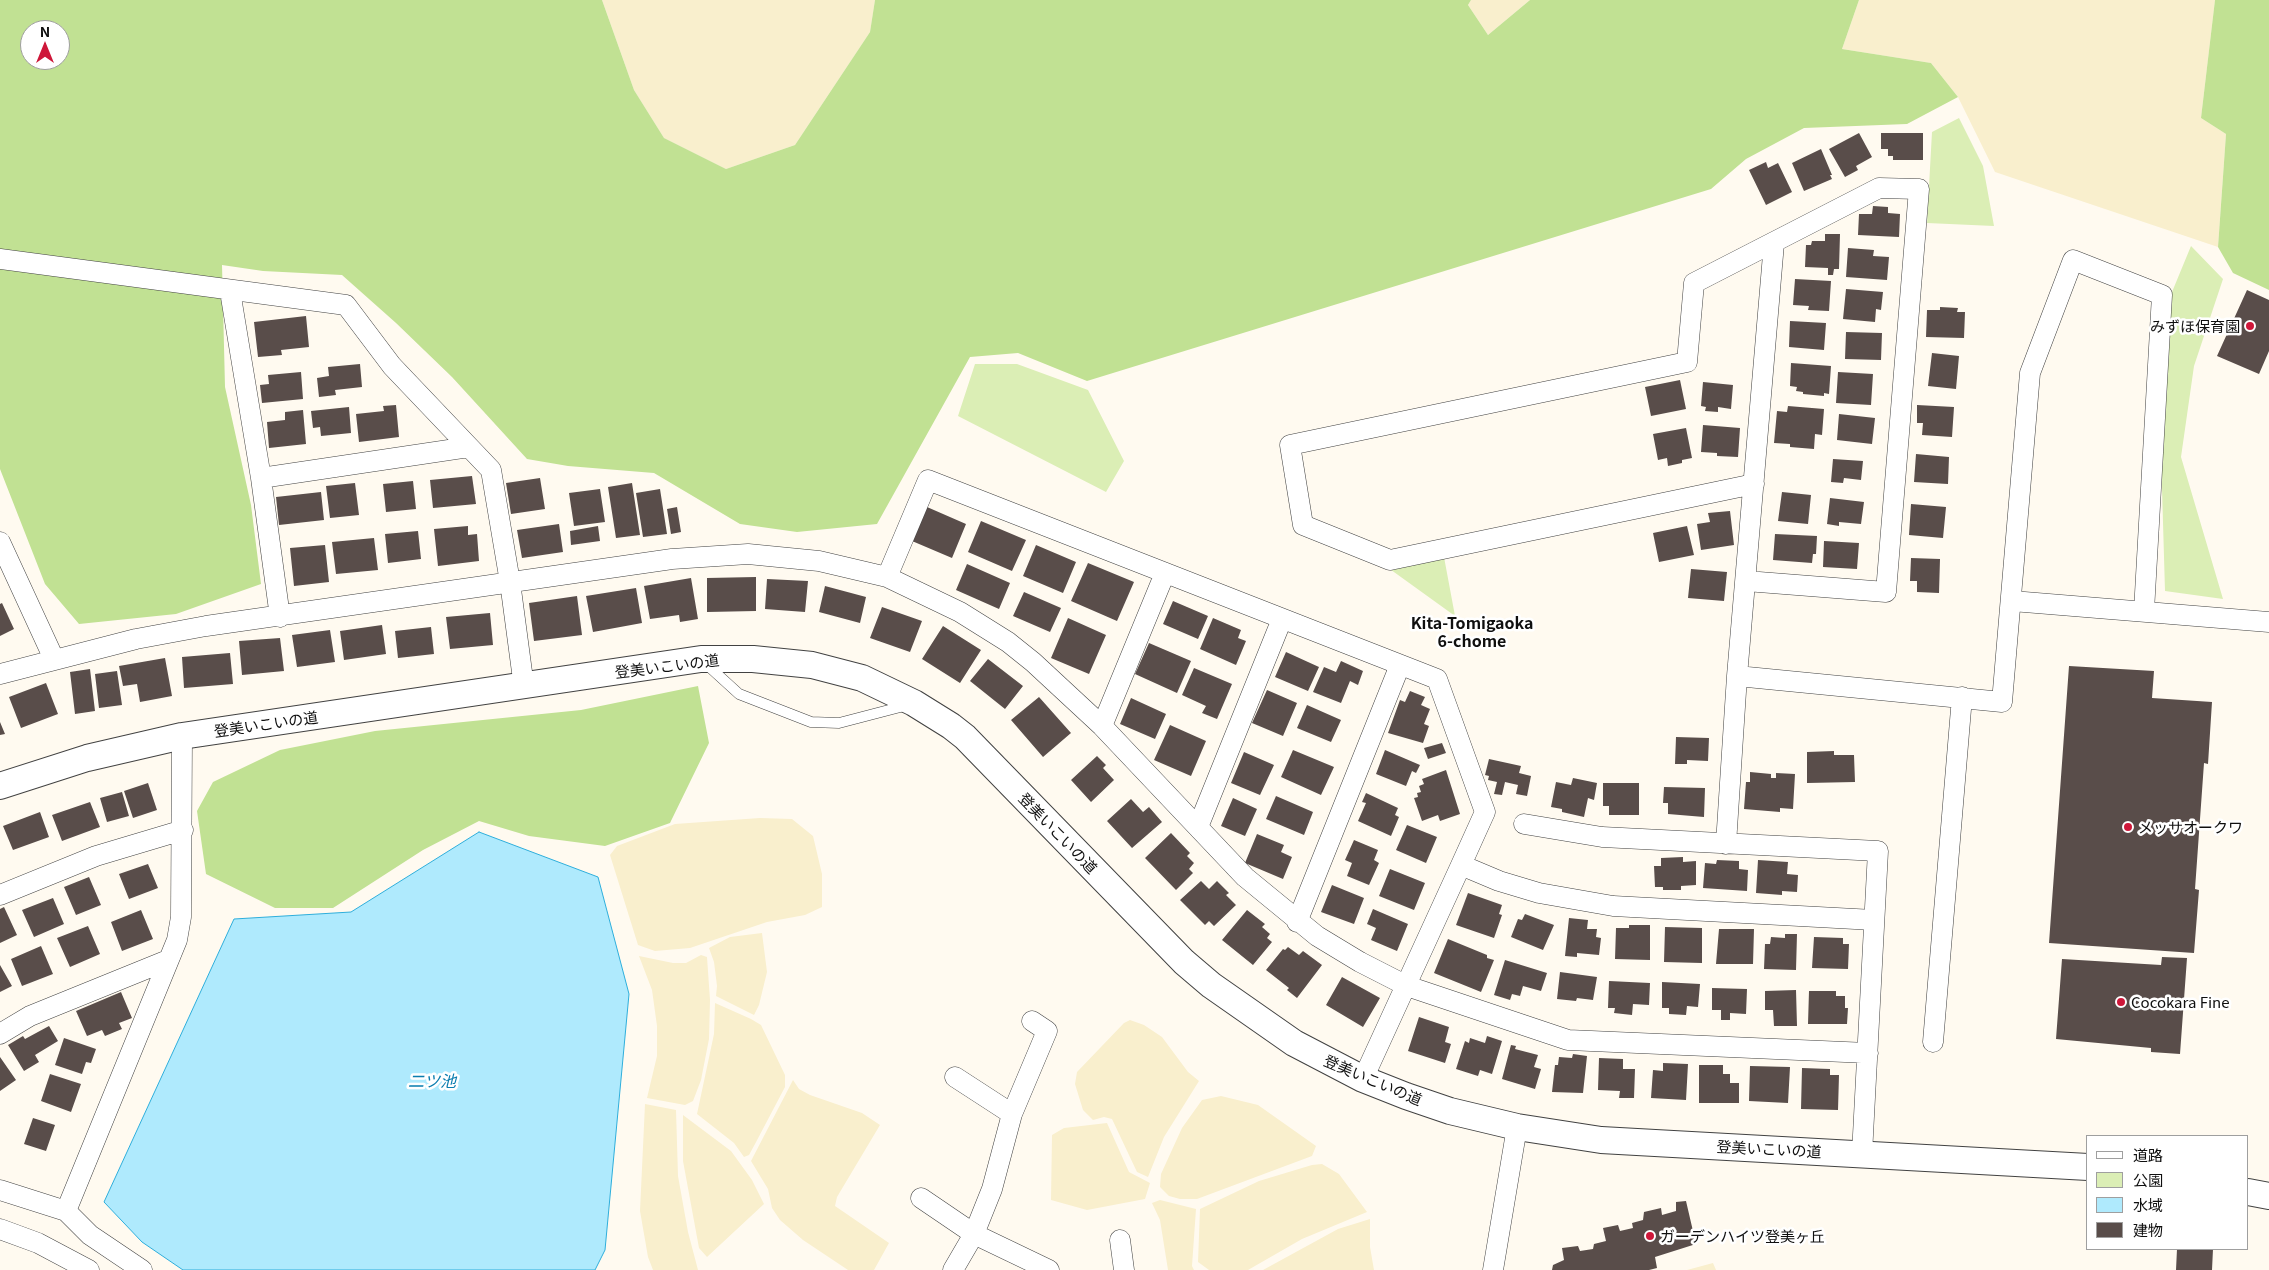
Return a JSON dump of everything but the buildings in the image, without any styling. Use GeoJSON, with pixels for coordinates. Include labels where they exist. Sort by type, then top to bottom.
{"type":"FeatureCollection","features":[{"type":"Feature","properties":{"kind":"street"},"geometry":{"type":"LineString","coordinates":[[1746,581],[1886,592],[1919,189],[1879,188],[1694,283],[1687,362],[1290,445],[1303,525],[1390,560],[1754,484]]}},
{"type":"Feature","properties":{"kind":"street"},"geometry":{"type":"LineString","coordinates":[[1726,844],[1737,676],[1774,243]]}},
{"type":"Feature","properties":{"kind":"street"},"geometry":{"type":"LineString","coordinates":[[0,259],[346,305],[392,366],[491,470],[510,582],[524,687]]}},
{"type":"Feature","properties":{"kind":"street"},"geometry":{"type":"LineString","coordinates":[[1737,676],[2002,702],[2030,373],[2073,260],[2162,296],[2144,611]]}},
{"type":"Feature","properties":{"kind":"street"},"geometry":{"type":"LineString","coordinates":[[230,291],[280,617]]}},
{"type":"Feature","properties":{"kind":"street"},"geometry":{"type":"LineString","coordinates":[[260,478],[469,447]]}},
{"type":"Feature","properties":{"kind":"street"},"geometry":{"type":"LineString","coordinates":[[887,577],[928,480],[1437,680],[1485,812],[1408,986],[1363,1079]]}},
{"type":"Feature","properties":{"kind":"street"},"geometry":{"type":"LineString","coordinates":[[0,542],[54,659]]}},
{"type":"Feature","properties":{"kind":"street"},"geometry":{"type":"LineString","coordinates":[[0,674],[136,639],[672,559],[748,554],[820,561],[887,577],[960,612],[1008,642],[1102,726],[1245,878],[1297,922],[1336,949],[1408,986],[1568,1040],[1868,1053]]}},
{"type":"Feature","properties":{"kind":"street"},"geometry":{"type":"LineString","coordinates":[[1102,726],[1165,573]]}},
{"type":"Feature","properties":{"kind":"street"},"geometry":{"type":"LineString","coordinates":[[2012,601],[2269,622]]}},
{"type":"Feature","properties":{"kind":"street"},"geometry":{"type":"LineString","coordinates":[[1198,828],[1282,619]]}},
{"type":"Feature","properties":{"kind":"street","name":"登美いこいの道"},"geometry":{"type":"LineString","coordinates":[[0,786],[87,758],[182,736],[524,687],[701,659],[753,658],[812,665],[862,678],[914,703],[965,737],[1184,962],[1211,985],[1294,1043],[1363,1079],[1450,1111],[1517,1127],[1601,1140],[2086,1167]]}},
{"type":"Feature","properties":{"kind":"street"},"geometry":{"type":"LineString","coordinates":[[1297,922],[1400,665]]}},
{"type":"Feature","properties":{"kind":"street"},"geometry":{"type":"LineString","coordinates":[[1932,1042],[1962,697]]}},
{"type":"Feature","properties":{"kind":"street"},"geometry":{"type":"LineString","coordinates":[[66,1211],[177,940],[181,917],[183,830],[182,736]]}},
{"type":"Feature","properties":{"kind":"street"},"geometry":{"type":"LineString","coordinates":[[1524,824],[1602,837],[1878,851],[1862,1154]]}},
{"type":"Feature","properties":{"kind":"street"},"geometry":{"type":"LineString","coordinates":[[0,895],[96,856],[183,830]]}},
{"type":"Feature","properties":{"kind":"street"},"geometry":{"type":"LineString","coordinates":[[1461,866],[1499,881],[1539,893],[1613,906],[1874,920]]}},
{"type":"Feature","properties":{"kind":"street"},"geometry":{"type":"LineString","coordinates":[[0,1034],[30,1016],[168,960]]}},
{"type":"Feature","properties":{"kind":"street"},"geometry":{"type":"LineString","coordinates":[[953,1270],[974,1234],[992,1189],[1012,1114],[1047,1031],[1032,1021]]}},
{"type":"Feature","properties":{"kind":"street"},"geometry":{"type":"LineString","coordinates":[[955,1077],[1012,1114]]}},
{"type":"Feature","properties":{"kind":"street"},"geometry":{"type":"LineString","coordinates":[[1493,1270],[1517,1127]]}},
{"type":"Feature","properties":{"kind":"street"},"geometry":{"type":"LineString","coordinates":[[0,1190],[66,1211],[90,1235],[142,1270]]}},
{"type":"Feature","properties":{"kind":"street"},"geometry":{"type":"LineString","coordinates":[[2249,1192],[2269,1196]]}},
{"type":"Feature","properties":{"kind":"street"},"geometry":{"type":"LineString","coordinates":[[920,1198],[974,1234],[1049,1270]]}},
{"type":"Feature","properties":{"kind":"street"},"geometry":{"type":"LineString","coordinates":[[0,1229],[38,1243],[89,1270]]}},
{"type":"Feature","properties":{"kind":"street"},"geometry":{"type":"LineString","coordinates":[[1120,1240],[1124,1270]]}},
{"type":"Feature","properties":{"kind":"lane"},"geometry":{"type":"LineString","coordinates":[[701,659],[739,694],[812,722],[839,723],[914,703]]}},
{"type":"Feature","properties":{"kind":"shaded area"},"geometry":{"type":"Polygon","coordinates":[[[602,0],[875,0],[870,32],[795,145],[726,169],[664,138],[634,90],[602,0]]]}},
{"type":"Feature","properties":{"kind":"shaded area"},"geometry":{"type":"Polygon","coordinates":[[[1471,0],[1530,0],[1488,35],[1468,5],[1471,0]]]}},
{"type":"Feature","properties":{"kind":"shaded area"},"geometry":{"type":"Polygon","coordinates":[[[1859,0],[2215,0],[2201,118],[2226,134],[2218,247],[1995,172],[1958,97],[1931,63],[1842,49],[1859,0]]]}},
{"type":"Feature","properties":{"kind":"shaded area"},"geometry":{"type":"Polygon","coordinates":[[[760,818],[792,819],[813,836],[822,874],[822,907],[805,915],[767,922],[690,948],[655,951],[638,945],[610,855],[617,846],[675,824],[760,818]]]}},
{"type":"Feature","properties":{"kind":"shaded area"},"geometry":{"type":"Polygon","coordinates":[[[762,933],[767,972],[759,1005],[754,1015],[716,996],[717,986],[714,962],[709,948],[730,937],[762,933]]]}},
{"type":"Feature","properties":{"kind":"shaded area"},"geometry":{"type":"Polygon","coordinates":[[[701,955],[707,957],[710,1000],[709,1039],[701,1080],[693,1101],[685,1105],[647,1098],[657,1056],[657,1026],[652,990],[639,956],[673,963],[686,963],[701,955]]]}},
{"type":"Feature","properties":{"kind":"shaded area"},"geometry":{"type":"Polygon","coordinates":[[[715,1003],[761,1025],[785,1075],[785,1087],[749,1155],[744,1157],[734,1143],[697,1114],[714,1034],[715,1003]]]}},
{"type":"Feature","properties":{"kind":"shaded area"},"geometry":{"type":"Polygon","coordinates":[[[1130,1020],[1144,1025],[1162,1037],[1188,1072],[1199,1081],[1164,1137],[1148,1177],[1137,1172],[1112,1119],[1104,1117],[1093,1120],[1083,1110],[1075,1084],[1077,1072],[1124,1023],[1130,1020]]]}},
{"type":"Feature","properties":{"kind":"shaded area"},"geometry":{"type":"Polygon","coordinates":[[[793,1080],[799,1089],[810,1095],[862,1113],[880,1125],[837,1197],[835,1206],[889,1243],[874,1270],[848,1270],[803,1240],[780,1220],[772,1208],[768,1189],[751,1161],[793,1080]]]}},
{"type":"Feature","properties":{"kind":"shaded area"},"geometry":{"type":"Polygon","coordinates":[[[1221,1096],[1258,1105],[1316,1146],[1312,1156],[1197,1199],[1180,1199],[1169,1196],[1160,1187],[1161,1174],[1182,1128],[1202,1100],[1221,1096]]]}},
{"type":"Feature","properties":{"kind":"shaded area"},"geometry":{"type":"Polygon","coordinates":[[[645,1104],[676,1110],[678,1176],[688,1232],[698,1270],[653,1270],[648,1257],[640,1211],[645,1104]]]}},
{"type":"Feature","properties":{"kind":"shaded area"},"geometry":{"type":"Polygon","coordinates":[[[683,1115],[731,1151],[752,1180],[764,1204],[707,1257],[699,1248],[683,1161],[683,1115]]]}},
{"type":"Feature","properties":{"kind":"shaded area"},"geometry":{"type":"Polygon","coordinates":[[[1107,1123],[1129,1172],[1150,1183],[1145,1199],[1087,1210],[1051,1200],[1052,1135],[1064,1128],[1107,1123]]]}},
{"type":"Feature","properties":{"kind":"shaded area"},"geometry":{"type":"Polygon","coordinates":[[[1322,1164],[1339,1174],[1367,1212],[1302,1239],[1248,1270],[1209,1270],[1198,1262],[1200,1209],[1259,1181],[1312,1165],[1322,1164]]]}},
{"type":"Feature","properties":{"kind":"shaded area"},"geometry":{"type":"Polygon","coordinates":[[[1160,1200],[1196,1209],[1192,1266],[1194,1270],[1168,1270],[1160,1220],[1152,1203],[1160,1200]]]}},
{"type":"Feature","properties":{"kind":"shaded area"},"geometry":{"type":"Polygon","coordinates":[[[1370,1219],[1370,1247],[1374,1270],[1263,1270],[1338,1229],[1370,1219]]]}},
{"type":"Feature","properties":{"kind":"shaded area"},"geometry":{"type":"Polygon","coordinates":[[[1713,1263],[1716,1270],[1687,1270],[1713,1263]]]}},
{"type":"Feature","properties":{"kind":"green space"},"geometry":{"type":"Polygon","coordinates":[[[0,0],[602,0],[634,90],[664,138],[726,169],[795,145],[870,32],[875,0],[1471,0],[1468,5],[1488,35],[1530,0],[1859,0],[1842,49],[1931,63],[1958,97],[1907,124],[1804,128],[1746,159],[1711,189],[1087,381],[1018,353],[970,357],[877,524],[797,532],[740,524],[654,473],[568,466],[527,459],[452,377],[396,323],[342,275],[263,271],[222,265],[225,387],[251,505],[261,584],[176,614],[79,624],[45,584],[0,469],[0,0]]]}},
{"type":"Feature","properties":{"kind":"green space"},"geometry":{"type":"Polygon","coordinates":[[[2215,0],[2269,0],[2269,290],[2233,273],[2218,247],[2226,134],[2201,118],[2215,0]]]}},
{"type":"Feature","properties":{"kind":"green space"},"geometry":{"type":"Polygon","coordinates":[[[1959,118],[1983,166],[1994,226],[1927,223],[1932,132],[1959,118]]]}},
{"type":"Feature","properties":{"kind":"green space"},"geometry":{"type":"Polygon","coordinates":[[[2191,246],[2223,279],[2194,366],[2181,457],[2223,599],[2165,591],[2161,454],[2172,292],[2191,246]]]}},
{"type":"Feature","properties":{"kind":"green space"},"geometry":{"type":"Polygon","coordinates":[[[975,364],[1017,364],[1088,390],[1124,461],[1106,492],[958,416],[975,364]]]}},
{"type":"Feature","properties":{"kind":"green space"},"geometry":{"type":"Polygon","coordinates":[[[1444,557],[1455,616],[1387,567],[1444,557]]]}},
{"type":"Feature","properties":{"kind":"green space"},"geometry":{"type":"Polygon","coordinates":[[[698,686],[709,743],[670,823],[605,846],[529,836],[479,821],[423,850],[333,908],[275,908],[206,874],[197,811],[213,782],[280,750],[375,731],[581,710],[698,686]]]}},
{"type":"Feature","properties":{"kind":"water","name":"二ツ池"},"geometry":{"type":"Polygon","coordinates":[[[479,832],[598,877],[629,994],[605,1250],[595,1270],[183,1270],[142,1242],[104,1202],[234,919],[351,912],[479,832]]]}},
{"type":"Feature","properties":{"kind":"place","name":"みずほ保育園"},"geometry":{"type":"Point","coordinates":[2250,326]}},
{"type":"Feature","properties":{"kind":"place","name":"メッサオークワ"},"geometry":{"type":"Point","coordinates":[2128,827]}},
{"type":"Feature","properties":{"kind":"place","name":"Cocokara Fine"},"geometry":{"type":"Point","coordinates":[2121,1002]}},
{"type":"Feature","properties":{"kind":"place","name":"ガーデンハイツ登美ヶ丘"},"geometry":{"type":"Point","coordinates":[1650,1236]}},
{"type":"Feature","properties":{"kind":"district","name":"Kita-Tomigaoka 6-chome"},"geometry":{"type":"Point","coordinates":[1472,632]}}]}
